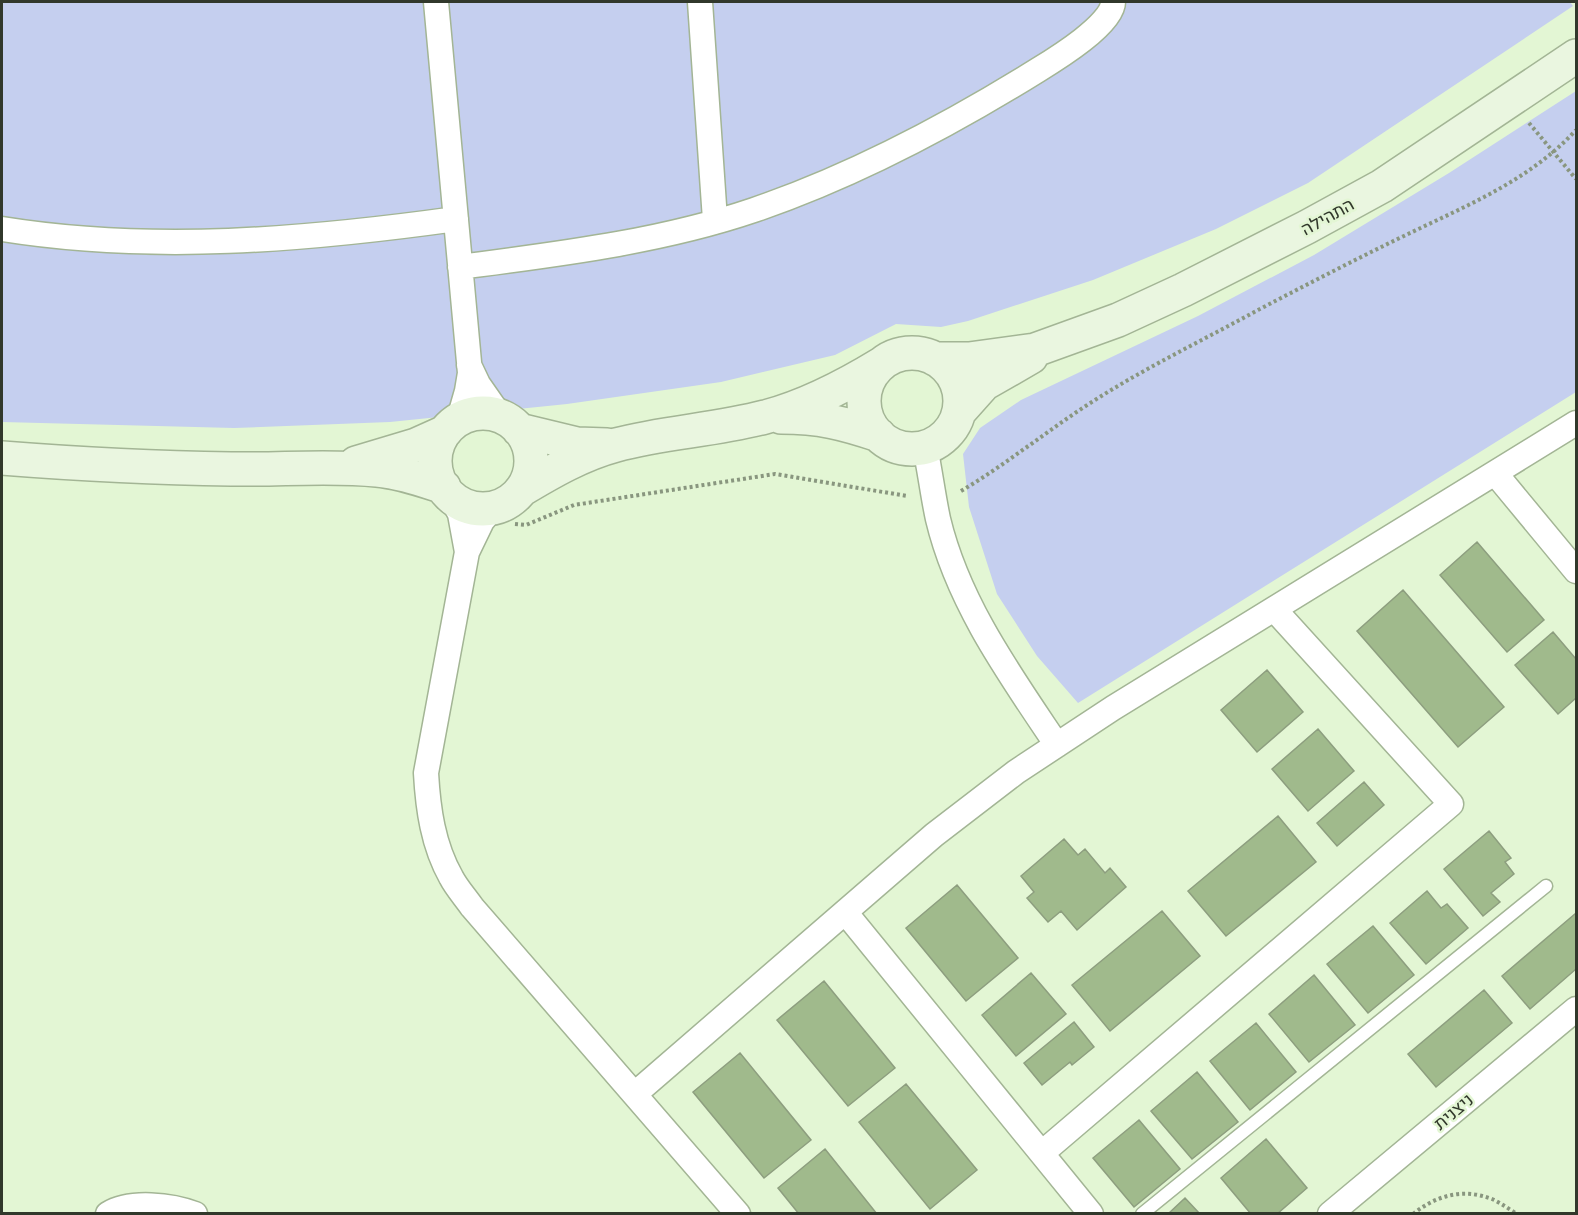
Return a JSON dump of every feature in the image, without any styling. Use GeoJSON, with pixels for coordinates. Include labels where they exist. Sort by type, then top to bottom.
{"type":"FeatureCollection","features":[{"type":"Feature","properties":{"kind":"street"},"geometry":{"type":"LineString","coordinates":[[436,2],[470,373],[467,391],[452,426],[441,437],[435,459],[439,482],[460,514],[467,552],[426,773],[428,804],[438,849],[451,878],[472,907],[738,1214]]}},
{"type":"Feature","properties":{"kind":"street"},"geometry":{"type":"LineString","coordinates":[[700,2],[715,220]]}},
{"type":"Feature","properties":{"kind":"street"},"geometry":{"type":"LineString","coordinates":[[460,267],[585,251],[752,211],[815,187],[897,150],[989,101],[1071,49],[1100,24],[1113,6],[1113,2]]}},
{"type":"Feature","properties":{"kind":"street","name":"התהילה"},"geometry":{"type":"LineString","coordinates":[[935,359],[969,359],[1035,350],[1118,320],[1173,296],[1382,186],[1576,56]]}},
{"type":"Feature","properties":{"kind":"street"},"geometry":{"type":"LineString","coordinates":[[2,230],[91,240],[208,242],[326,235],[456,219]]}},
{"type":"Feature","properties":{"kind":"street","name":"התהילה"},"geometry":{"type":"LineString","coordinates":[[959,412],[984,384],[1059,342]]}},
{"type":"Feature","properties":{"kind":"street"},"geometry":{"type":"LineString","coordinates":[[2,458],[160,468],[378,470],[413,477],[447,492],[462,504],[478,509],[499,506],[558,468],[615,445],[764,417],[811,401],[843,387],[896,355],[920,353],[935,359],[948,369],[957,383],[960,395],[959,412],[953,427],[941,439],[925,447],[908,449],[892,444],[879,435],[838,422],[805,417],[764,417]]}},
{"type":"Feature","properties":{"kind":"street"},"geometry":{"type":"LineString","coordinates":[[879,435],[869,421],[865,409],[865,392],[871,376],[881,364]]}},
{"type":"Feature","properties":{"kind":"street"},"geometry":{"type":"LineString","coordinates":[[467,552],[499,506],[528,475],[530,459],[527,443],[478,384],[469,365]]}},
{"type":"Feature","properties":{"kind":"street"},"geometry":{"type":"LineString","coordinates":[[337,468],[416,446],[478,413],[494,414],[510,424],[577,444],[615,445]]}},
{"type":"Feature","properties":{"kind":"street"},"geometry":{"type":"LineString","coordinates":[[636,1094],[934,835],[1016,771],[1113,708],[1576,423]]}},
{"type":"Feature","properties":{"kind":"street"},"geometry":{"type":"LineString","coordinates":[[925,447],[939,521],[955,569],[980,626],[1057,745]]}},
{"type":"Feature","properties":{"kind":"street"},"geometry":{"type":"LineString","coordinates":[[1495,473],[1576,572]]}},
{"type":"Feature","properties":{"kind":"street"},"geometry":{"type":"LineString","coordinates":[[1042,1154],[1451,804],[1274,609]]}},
{"type":"Feature","properties":{"kind":"street"},"geometry":{"type":"LineString","coordinates":[[845,912],[1091,1214]]}},
{"type":"Feature","properties":{"kind":"street","name":"ניצנית"},"geometry":{"type":"LineString","coordinates":[[1330,1214],[1576,1009]]}},
{"type":"Feature","properties":{"kind":"street"},"geometry":{"type":"LineString","coordinates":[[108,1214],[114,1210],[145,1204],[185,1210],[195,1214]]}},
{"type":"Feature","properties":{"kind":"lane"},"geometry":{"type":"LineString","coordinates":[[1142,1214],[1546,886]]}},
{"type":"Feature","properties":{"kind":"path"},"geometry":{"type":"LineString","coordinates":[[1510,100],[1576,179]]}},
{"type":"Feature","properties":{"kind":"path"},"geometry":{"type":"LineString","coordinates":[[499,506],[526,525],[574,506],[775,474],[935,501],[960,492],[986,476],[1068,417],[1105,394],[1280,299],[1498,190],[1536,166],[1576,130]]}},
{"type":"Feature","properties":{"kind":"path"},"geometry":{"type":"LineString","coordinates":[[1413,1214],[1428,1202],[1452,1194],[1492,1199],[1517,1214]]}},
{"type":"Feature","properties":{"kind":"shaded area"},"geometry":{"type":"Polygon","coordinates":[[[2,2],[1570,2],[1573,6],[1308,183],[1216,229],[1093,280],[968,321],[941,327],[896,324],[835,355],[721,382],[567,404],[390,422],[234,428],[2,422],[2,2]]]}},
{"type":"Feature","properties":{"kind":"shaded area"},"geometry":{"type":"Polygon","coordinates":[[[1576,91],[1576,392],[1078,703],[1037,656],[997,594],[969,507],[963,454],[980,428],[1021,400],[1198,316],[1314,255],[1449,173],[1576,91]]]}},
{"type":"Feature","properties":{"kind":"building"},"geometry":{"type":"Polygon","coordinates":[[[1477,542],[1544,620],[1507,652],[1440,575],[1477,542]]]}},
{"type":"Feature","properties":{"kind":"building"},"geometry":{"type":"Polygon","coordinates":[[[1403,590],[1504,707],[1458,747],[1357,631],[1403,590]]]}},
{"type":"Feature","properties":{"kind":"building"},"geometry":{"type":"Polygon","coordinates":[[[1553,632],[1576,659],[1576,698],[1558,714],[1515,665],[1553,632]]]}},
{"type":"Feature","properties":{"kind":"building"},"geometry":{"type":"Polygon","coordinates":[[[1267,670],[1303,712],[1257,752],[1221,710],[1267,670]]]}},
{"type":"Feature","properties":{"kind":"building"},"geometry":{"type":"Polygon","coordinates":[[[1318,729],[1354,771],[1308,811],[1272,769],[1318,729]]]}},
{"type":"Feature","properties":{"kind":"building"},"geometry":{"type":"Polygon","coordinates":[[[1364,782],[1384,805],[1337,846],[1317,823],[1364,782]]]}},
{"type":"Feature","properties":{"kind":"building"},"geometry":{"type":"Polygon","coordinates":[[[1278,816],[1316,862],[1226,936],[1188,891],[1278,816]]]}},
{"type":"Feature","properties":{"kind":"building"},"geometry":{"type":"Polygon","coordinates":[[[1489,831],[1511,858],[1505,862],[1514,874],[1491,893],[1500,902],[1483,916],[1444,869],[1489,831]]]}},
{"type":"Feature","properties":{"kind":"building"},"geometry":{"type":"Polygon","coordinates":[[[1064,839],[1078,855],[1085,849],[1105,873],[1110,868],[1126,887],[1077,930],[1061,911],[1048,922],[1027,898],[1034,892],[1021,876],[1064,839]]]}},
{"type":"Feature","properties":{"kind":"building"},"geometry":{"type":"Polygon","coordinates":[[[957,885],[1018,958],[966,1001],[906,928],[957,885]]]}},
{"type":"Feature","properties":{"kind":"building"},"geometry":{"type":"Polygon","coordinates":[[[1427,891],[1441,908],[1447,904],[1468,928],[1426,964],[1390,923],[1427,891]]]}},
{"type":"Feature","properties":{"kind":"building"},"geometry":{"type":"Polygon","coordinates":[[[1162,911],[1200,956],[1110,1031],[1072,985],[1162,911]]]}},
{"type":"Feature","properties":{"kind":"building"},"geometry":{"type":"Polygon","coordinates":[[[1576,913],[1576,969],[1530,1009],[1502,976],[1576,913]]]}},
{"type":"Feature","properties":{"kind":"building"},"geometry":{"type":"Polygon","coordinates":[[[1373,926],[1414,975],[1368,1013],[1327,964],[1373,926]]]}},
{"type":"Feature","properties":{"kind":"building"},"geometry":{"type":"Polygon","coordinates":[[[1031,973],[1066,1014],[1016,1056],[982,1015],[1031,973]]]}},
{"type":"Feature","properties":{"kind":"building"},"geometry":{"type":"Polygon","coordinates":[[[1314,975],[1355,1025],[1309,1062],[1269,1014],[1314,975]]]}},
{"type":"Feature","properties":{"kind":"building"},"geometry":{"type":"Polygon","coordinates":[[[824,981],[895,1068],[848,1106],[777,1020],[824,981]]]}},
{"type":"Feature","properties":{"kind":"building"},"geometry":{"type":"Polygon","coordinates":[[[1484,990],[1512,1023],[1436,1087],[1408,1054],[1484,990]]]}},
{"type":"Feature","properties":{"kind":"building"},"geometry":{"type":"Polygon","coordinates":[[[1074,1022],[1094,1047],[1072,1065],[1070,1062],[1042,1085],[1024,1063],[1074,1022]]]}},
{"type":"Feature","properties":{"kind":"building"},"geometry":{"type":"Polygon","coordinates":[[[1256,1023],[1296,1072],[1250,1110],[1210,1061],[1256,1023]]]}},
{"type":"Feature","properties":{"kind":"building"},"geometry":{"type":"Polygon","coordinates":[[[740,1053],[811,1140],[764,1178],[693,1092],[740,1053]]]}},
{"type":"Feature","properties":{"kind":"building"},"geometry":{"type":"Polygon","coordinates":[[[1197,1072],[1238,1122],[1192,1159],[1151,1111],[1197,1072]]]}},
{"type":"Feature","properties":{"kind":"building"},"geometry":{"type":"Polygon","coordinates":[[[906,1084],[977,1170],[930,1209],[859,1122],[906,1084]]]}},
{"type":"Feature","properties":{"kind":"building"},"geometry":{"type":"Polygon","coordinates":[[[1139,1120],[1180,1169],[1134,1207],[1093,1158],[1139,1120]]]}},
{"type":"Feature","properties":{"kind":"building"},"geometry":{"type":"Polygon","coordinates":[[[1266,1139],[1307,1188],[1277,1214],[1251,1214],[1221,1178],[1266,1139]]]}},
{"type":"Feature","properties":{"kind":"building"},"geometry":{"type":"Polygon","coordinates":[[[825,1149],[877,1214],[799,1214],[778,1188],[825,1149]]]}},
{"type":"Feature","properties":{"kind":"building"},"geometry":{"type":"Polygon","coordinates":[[[1185,1198],[1200,1214],[1168,1214],[1185,1198]]]}}]}
